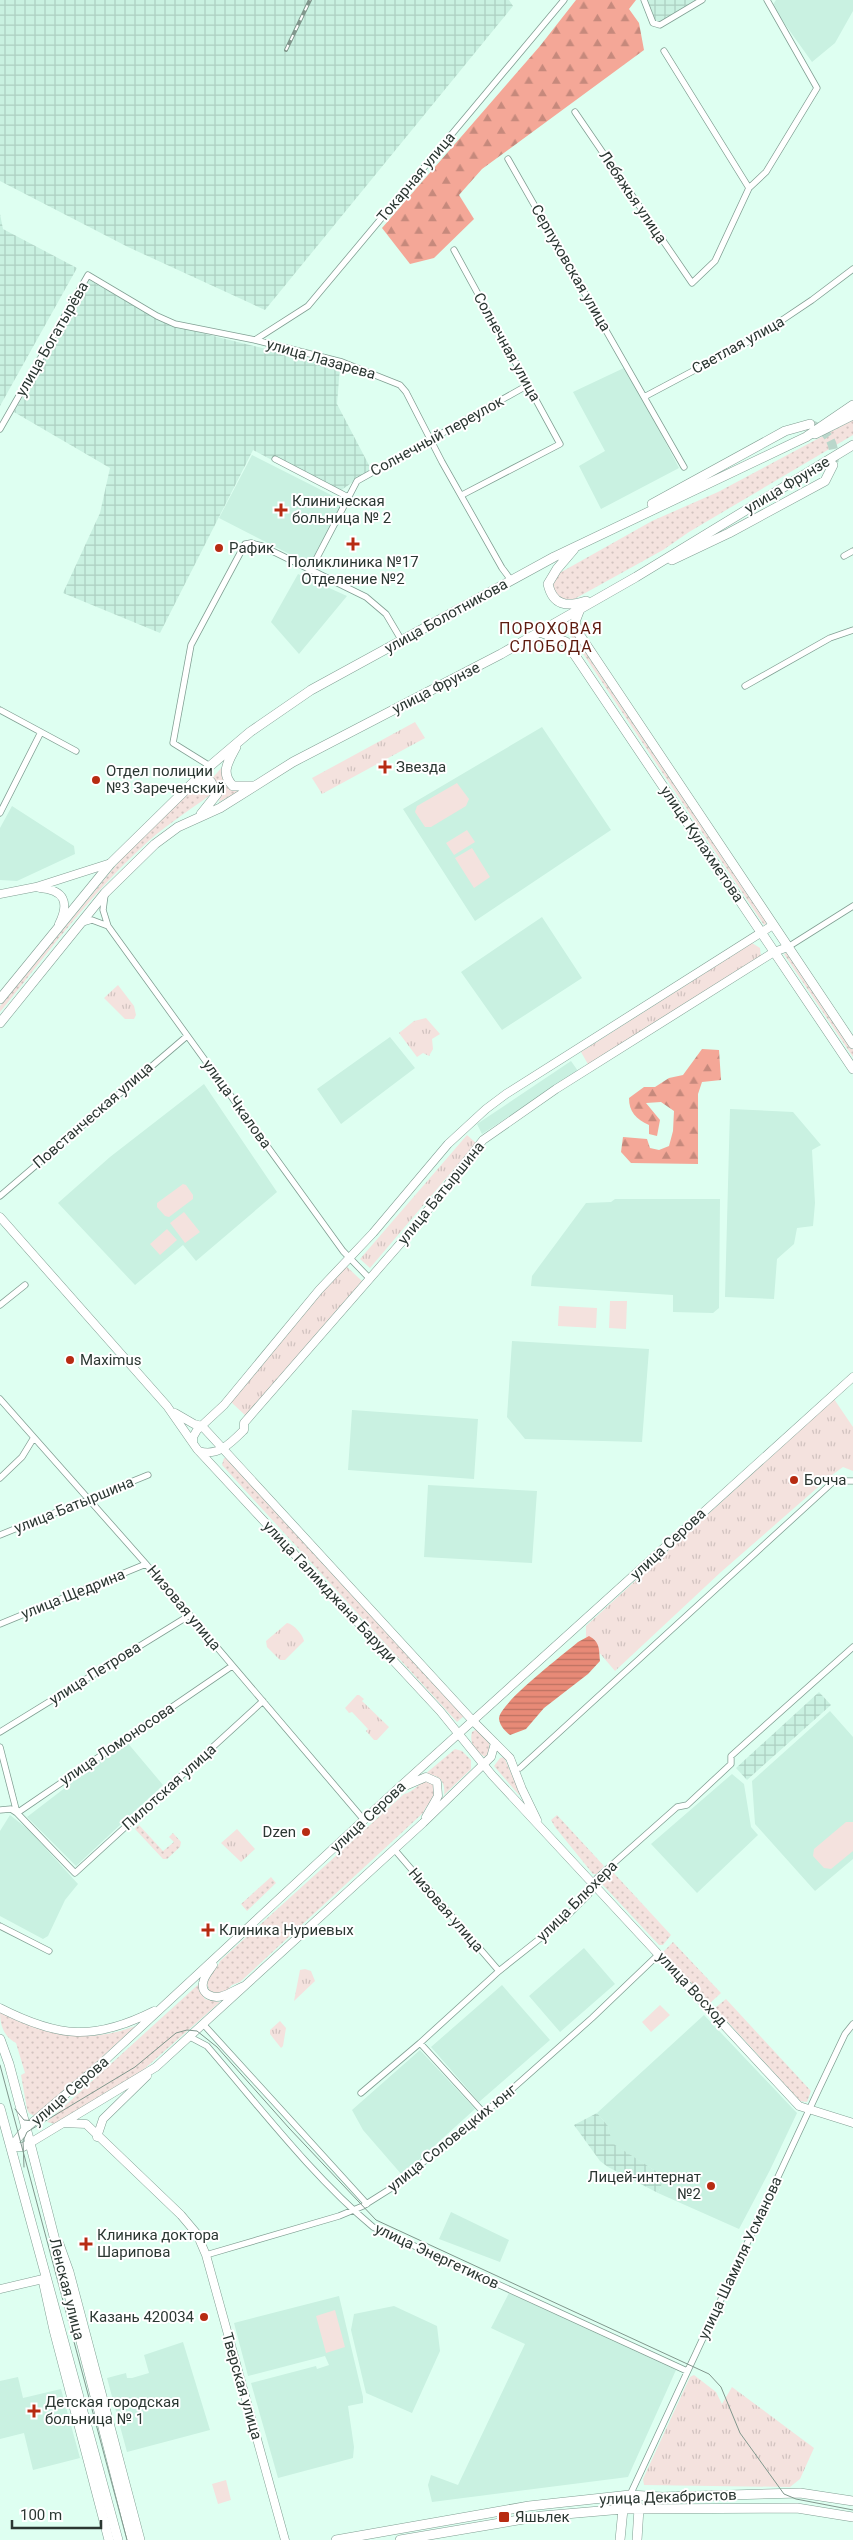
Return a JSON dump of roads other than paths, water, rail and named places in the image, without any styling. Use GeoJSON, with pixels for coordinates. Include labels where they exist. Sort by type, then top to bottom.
{"type":"FeatureCollection","features":[{"type":"Feature","properties":{"kind":"main road","name":"улица Болотникова"},"geometry":{"type":"LineString","coordinates":[[0,1000],[111,863],[210,766],[238,742],[311,690],[511,580],[611,529],[806,437],[853,405]]}},
{"type":"Feature","properties":{"kind":"main road"},"geometry":{"type":"LineString","coordinates":[[806,437],[853,415]]}},
{"type":"Feature","properties":{"kind":"main road"},"geometry":{"type":"LineString","coordinates":[[611,529],[687,484],[785,431],[810,424]]}},
{"type":"Feature","properties":{"kind":"main road","name":"улица Фрунзе"},"geometry":{"type":"LineString","coordinates":[[0,1023],[105,893],[156,844],[178,827],[220,808],[254,786],[366,723],[407,705],[540,632],[596,598],[636,577],[853,445]]}},
{"type":"Feature","properties":{"kind":"main road"},"geometry":{"type":"LineString","coordinates":[[636,577],[707,545],[824,481],[834,465]]}},
{"type":"Feature","properties":{"kind":"main road"},"geometry":{"type":"LineString","coordinates":[[576,547],[557,569],[548,584],[550,593],[554,600],[562,604],[574,605],[596,598]]}},
{"type":"Feature","properties":{"kind":"main road","name":"улица Кулахметова"},"geometry":{"type":"LineString","coordinates":[[580,609],[575,622],[579,634],[853,1044]]}},
{"type":"Feature","properties":{"kind":"main road","name":"улица Кулахметова"},"geometry":{"type":"LineString","coordinates":[[540,632],[566,642],[853,1069]]}},
{"type":"Feature","properties":{"kind":"main road"},"geometry":{"type":"LineString","coordinates":[[238,742],[225,770],[227,780],[233,786],[254,786]]}},
{"type":"Feature","properties":{"kind":"main road"},"geometry":{"type":"LineString","coordinates":[[196,779],[211,782],[217,794],[199,816]]}},
{"type":"Feature","properties":{"kind":"main road","name":"Ленская улица"},"geometry":{"type":"LineString","coordinates":[[0,2039],[9,2064],[48,2210],[132,2540]]}},
{"type":"Feature","properties":{"kind":"main road","name":"Ленская улица"},"geometry":{"type":"LineString","coordinates":[[0,2108],[118,2540]]}},
{"type":"Feature","properties":{"kind":"main road"},"geometry":{"type":"LineString","coordinates":[[48,2210],[70,2272],[140,2540]]}},
{"type":"Feature","properties":{"kind":"main road"},"geometry":{"type":"LineString","coordinates":[[42,2264],[43,2279],[54,2330],[110,2540]]}},
{"type":"Feature","properties":{"kind":"main road","name":"улица Декабристов"},"geometry":{"type":"LineString","coordinates":[[336,2540],[529,2506],[630,2495],[662,2497],[800,2493],[853,2501]]}},
{"type":"Feature","properties":{"kind":"main road"},"geometry":{"type":"LineString","coordinates":[[620,2540],[623,2509],[630,2495],[639,2508],[637,2540]]}},
{"type":"Feature","properties":{"kind":"main road","name":"улица Декабристов"},"geometry":{"type":"LineString","coordinates":[[400,2540],[542,2516],[639,2508],[797,2508],[853,2517]]}},
{"type":"Feature","properties":{"kind":"street","name":"Токарная улица"},"geometry":{"type":"LineString","coordinates":[[254,340],[308,306],[564,0]]}},
{"type":"Feature","properties":{"kind":"street"},"geometry":{"type":"LineString","coordinates":[[644,0],[653,23],[663,24],[702,0]]}},
{"type":"Feature","properties":{"kind":"street"},"geometry":{"type":"LineString","coordinates":[[664,51],[749,188],[766,172],[817,88],[767,0]]}},
{"type":"Feature","properties":{"kind":"street","name":"Лебяжья улица"},"geometry":{"type":"LineString","coordinates":[[575,112],[692,283],[715,261],[749,188]]}},
{"type":"Feature","properties":{"kind":"street","name":"Серпуховская улица"},"geometry":{"type":"LineString","coordinates":[[508,159],[684,467]]}},
{"type":"Feature","properties":{"kind":"street","name":"Солнечная улица"},"geometry":{"type":"LineString","coordinates":[[454,250],[560,444],[462,495]]}},
{"type":"Feature","properties":{"kind":"street","name":"Светлая улица"},"geometry":{"type":"LineString","coordinates":[[644,397],[758,337],[853,269]]}},
{"type":"Feature","properties":{"kind":"street","name":"улица Лазарева"},"geometry":{"type":"LineString","coordinates":[[88,275],[157,316],[175,324],[254,340],[342,362],[392,380],[406,392],[502,568],[511,580]]}},
{"type":"Feature","properties":{"kind":"street","name":"улица Богатырёва"},"geometry":{"type":"LineString","coordinates":[[0,430],[88,275]]}},
{"type":"Feature","properties":{"kind":"street","name":"Солнечный переулок"},"geometry":{"type":"LineString","coordinates":[[310,571],[357,481],[528,385]]}},
{"type":"Feature","properties":{"kind":"street"},"geometry":{"type":"LineString","coordinates":[[275,459],[348,498]]}},
{"type":"Feature","properties":{"kind":"street"},"geometry":{"type":"LineString","coordinates":[[210,766],[173,742],[191,645],[245,544],[251,542],[262,546],[366,597],[386,614],[402,641]]}},
{"type":"Feature","properties":{"kind":"street"},"geometry":{"type":"LineString","coordinates":[[844,556],[853,551]]}},
{"type":"Feature","properties":{"kind":"street"},"geometry":{"type":"LineString","coordinates":[[745,686],[830,638],[853,630]]}},
{"type":"Feature","properties":{"kind":"street"},"geometry":{"type":"LineString","coordinates":[[0,710],[76,751]]}},
{"type":"Feature","properties":{"kind":"street"},"geometry":{"type":"LineString","coordinates":[[0,813],[41,732]]}},
{"type":"Feature","properties":{"kind":"street"},"geometry":{"type":"LineString","coordinates":[[0,894],[36,887],[111,863]]}},
{"type":"Feature","properties":{"kind":"street"},"geometry":{"type":"LineString","coordinates":[[36,887],[51,889],[58,892],[64,899],[65,905],[57,928]]}},
{"type":"Feature","properties":{"kind":"street","name":"улица Чкалова"},"geometry":{"type":"LineString","coordinates":[[105,893],[103,910],[108,926],[349,1258],[370,1278]]}},
{"type":"Feature","properties":{"kind":"street"},"geometry":{"type":"LineString","coordinates":[[788,947],[853,906]]}},
{"type":"Feature","properties":{"kind":"street"},"geometry":{"type":"LineString","coordinates":[[80,924],[92,920],[108,926]]}},
{"type":"Feature","properties":{"kind":"street","name":"улица Батыршина"},"geometry":{"type":"LineString","coordinates":[[202,1426],[224,1405],[319,1290],[373,1233],[448,1144],[486,1108],[774,925]]}},
{"type":"Feature","properties":{"kind":"street","name":"улица Батыршина"},"geometry":{"type":"LineString","coordinates":[[221,1449],[227,1447],[244,1430],[244,1423],[413,1229],[482,1140],[556,1089],[774,952],[788,947]]}},
{"type":"Feature","properties":{"kind":"street","name":"Повстанческая улица"},"geometry":{"type":"LineString","coordinates":[[0,1196],[187,1036]]}},
{"type":"Feature","properties":{"kind":"street"},"geometry":{"type":"LineString","coordinates":[[0,1217],[168,1406],[182,1418],[202,1426],[194,1434],[196,1448],[206,1452],[221,1449]]}},
{"type":"Feature","properties":{"kind":"street"},"geometry":{"type":"LineString","coordinates":[[0,1305],[25,1285]]}},
{"type":"Feature","properties":{"kind":"street","name":"улица Серова"},"geometry":{"type":"LineString","coordinates":[[11,2147],[26,2128],[101,2064],[394,1792],[853,1377]]}},
{"type":"Feature","properties":{"kind":"street","name":"Низовая улица"},"geometry":{"type":"LineString","coordinates":[[0,1399],[33,1439],[146,1564],[364,1820]]}},
{"type":"Feature","properties":{"kind":"street","name":"улица Галимджана Баруди"},"geometry":{"type":"LineString","coordinates":[[168,1406],[196,1448],[440,1711],[458,1735]]}},
{"type":"Feature","properties":{"kind":"street","name":"улица Галимджана Баруди"},"geometry":{"type":"LineString","coordinates":[[202,1426],[221,1449],[310,1542],[473,1721]]}},
{"type":"Feature","properties":{"kind":"street"},"geometry":{"type":"LineString","coordinates":[[0,1478],[22,1457],[33,1439]]}},
{"type":"Feature","properties":{"kind":"street","name":"улица Батыршина"},"geometry":{"type":"LineString","coordinates":[[0,1535],[87,1498],[148,1475]]}},
{"type":"Feature","properties":{"kind":"street"},"geometry":{"type":"LineString","coordinates":[[520,1768],[834,1481],[853,1481]]}},
{"type":"Feature","properties":{"kind":"street","name":"улица Щедрина"},"geometry":{"type":"LineString","coordinates":[[0,1624],[146,1564]]}},
{"type":"Feature","properties":{"kind":"street","name":"улица Петрова"},"geometry":{"type":"LineString","coordinates":[[0,1732],[190,1615]]}},
{"type":"Feature","properties":{"kind":"street","name":"улица Блюхера"},"geometry":{"type":"LineString","coordinates":[[361,2093],[420,2043],[499,1971],[562,1922],[589,1894],[597,1878],[677,1807],[687,1805],[731,1764],[731,1756],[853,1647]]}},
{"type":"Feature","properties":{"kind":"street","name":"улица Ломоносова"},"geometry":{"type":"LineString","coordinates":[[17,1813],[232,1666]]}},
{"type":"Feature","properties":{"kind":"street","name":"Пилотская улица"},"geometry":{"type":"LineString","coordinates":[[17,1813],[75,1872],[263,1701]]}},
{"type":"Feature","properties":{"kind":"street","name":"улица Восход"},"geometry":{"type":"LineString","coordinates":[[473,1721],[510,1758],[522,1789],[544,1832]]}},
{"type":"Feature","properties":{"kind":"street","name":"улица Восход"},"geometry":{"type":"LineString","coordinates":[[458,1735],[544,1832],[798,2106],[853,2123]]}},
{"type":"Feature","properties":{"kind":"street","name":"улица Серова"},"geometry":{"type":"LineString","coordinates":[[97,2137],[103,2119],[156,2067],[423,1823],[491,1757],[495,1743]]}},
{"type":"Feature","properties":{"kind":"street"},"geometry":{"type":"LineString","coordinates":[[0,1747],[17,1813]]}},
{"type":"Feature","properties":{"kind":"street"},"geometry":{"type":"LineString","coordinates":[[394,1792],[422,1778],[430,1778],[437,1782],[438,1796],[423,1823]]}},
{"type":"Feature","properties":{"kind":"street"},"geometry":{"type":"LineString","coordinates":[[0,1810],[11,1809],[17,1813]]}},
{"type":"Feature","properties":{"kind":"street","name":"Низовая улица"},"geometry":{"type":"LineString","coordinates":[[394,1849],[499,1971]]}},
{"type":"Feature","properties":{"kind":"street"},"geometry":{"type":"LineString","coordinates":[[0,1926],[49,1951]]}},
{"type":"Feature","properties":{"kind":"street","name":"улица Соловецких юнг"},"geometry":{"type":"LineString","coordinates":[[206,2255],[354,2211],[367,2204],[402,2180],[580,2029],[659,1954]]}},
{"type":"Feature","properties":{"kind":"street"},"geometry":{"type":"LineString","coordinates":[[220,1955],[204,1980],[203,1986],[206,1993],[216,1998],[247,1985]]}},
{"type":"Feature","properties":{"kind":"street"},"geometry":{"type":"LineString","coordinates":[[0,2008],[45,2027],[78,2032],[118,2027],[162,2007]]}},
{"type":"Feature","properties":{"kind":"street","name":"улица Шамиля Усманова"},"geometry":{"type":"LineString","coordinates":[[630,2495],[809,2109],[845,2034],[853,2024]]}},
{"type":"Feature","properties":{"kind":"street","name":"улица Энергетиков"},"geometry":{"type":"LineString","coordinates":[[204,2025],[367,2204]]}},
{"type":"Feature","properties":{"kind":"street","name":"улица Энергетиков"},"geometry":{"type":"LineString","coordinates":[[190,2037],[207,2046],[282,2133],[354,2211],[373,2227],[687,2371]]}},
{"type":"Feature","properties":{"kind":"street"},"geometry":{"type":"LineString","coordinates":[[420,2043],[483,2112]]}},
{"type":"Feature","properties":{"kind":"street","name":"улица Серова"},"geometry":{"type":"LineString","coordinates":[[11,2147],[23,2147],[156,2067]]}},
{"type":"Feature","properties":{"kind":"street","name":"Тверская улица"},"geometry":{"type":"LineString","coordinates":[[61,2123],[86,2124],[97,2137],[164,2198],[197,2234],[206,2255],[285,2540]]}},
{"type":"Feature","properties":{"kind":"street"},"geometry":{"type":"LineString","coordinates":[[0,2290],[43,2279]]}},
{"type":"Feature","properties":{"kind":"tunnel"},"geometry":{"type":"LineString","coordinates":[[810,424],[821,430],[829,438],[832,443],[834,462]]}},
{"type":"Feature","properties":{"kind":"tram line"},"geometry":{"type":"LineString","coordinates":[[24,2167],[23,2141],[27,2132],[135,2067],[176,2033],[187,2030],[197,2031],[217,2047],[289,2128],[376,2220],[709,2374],[721,2387],[740,2433],[784,2494],[796,2499],[853,2510]]}},
{"type":"Feature","properties":{"kind":"tram line"},"geometry":{"type":"LineString","coordinates":[[0,2065],[127,2540]]}},
{"type":"Feature","properties":{"kind":"tram line"},"geometry":{"type":"LineString","coordinates":[[15,2109],[24,2120],[44,2122]]}},
{"type":"Feature","properties":{"kind":"railway"},"geometry":{"type":"LineString","coordinates":[[286,50],[310,0]]}},
{"type":"Feature","properties":{"kind":"place","name":"Клиническая больница № 2"},"geometry":{"type":"Point","coordinates":[281,510]}},
{"type":"Feature","properties":{"kind":"place","name":"Поликлиника №17 Отделение №2"},"geometry":{"type":"Point","coordinates":[353,544]}},
{"type":"Feature","properties":{"kind":"place","name":"Рафик"},"geometry":{"type":"Point","coordinates":[219,548]}},
{"type":"Feature","properties":{"kind":"place","name":"Звезда"},"geometry":{"type":"Point","coordinates":[385,767]}},
{"type":"Feature","properties":{"kind":"place","name":"Отдел полиции №3 Зареченский"},"geometry":{"type":"Point","coordinates":[96,780]}},
{"type":"Feature","properties":{"kind":"place","name":"Maximus"},"geometry":{"type":"Point","coordinates":[70,1360]}},
{"type":"Feature","properties":{"kind":"place","name":"Бочча"},"geometry":{"type":"Point","coordinates":[794,1480]}},
{"type":"Feature","properties":{"kind":"place","name":"Dzen"},"geometry":{"type":"Point","coordinates":[306,1832]}},
{"type":"Feature","properties":{"kind":"place","name":"Клиника Нуриевых"},"geometry":{"type":"Point","coordinates":[208,1930]}},
{"type":"Feature","properties":{"kind":"place","name":"Лицей-интернат №2"},"geometry":{"type":"Point","coordinates":[711,2186]}},
{"type":"Feature","properties":{"kind":"place","name":"Клиника доктора Шарипова"},"geometry":{"type":"Point","coordinates":[86,2244]}},
{"type":"Feature","properties":{"kind":"place","name":"Казань 420034"},"geometry":{"type":"Point","coordinates":[204,2317]}},
{"type":"Feature","properties":{"kind":"place","name":"Детская городская больница № 1"},"geometry":{"type":"Point","coordinates":[34,2411]}},
{"type":"Feature","properties":{"kind":"place","name":"Яшьлек"},"geometry":{"type":"Point","coordinates":[504,2517]}},
{"type":"Feature","properties":{"kind":"district","name":"ПОРОХОВАЯ СЛОБОДА"},"geometry":{"type":"Point","coordinates":[551,637]}}]}
